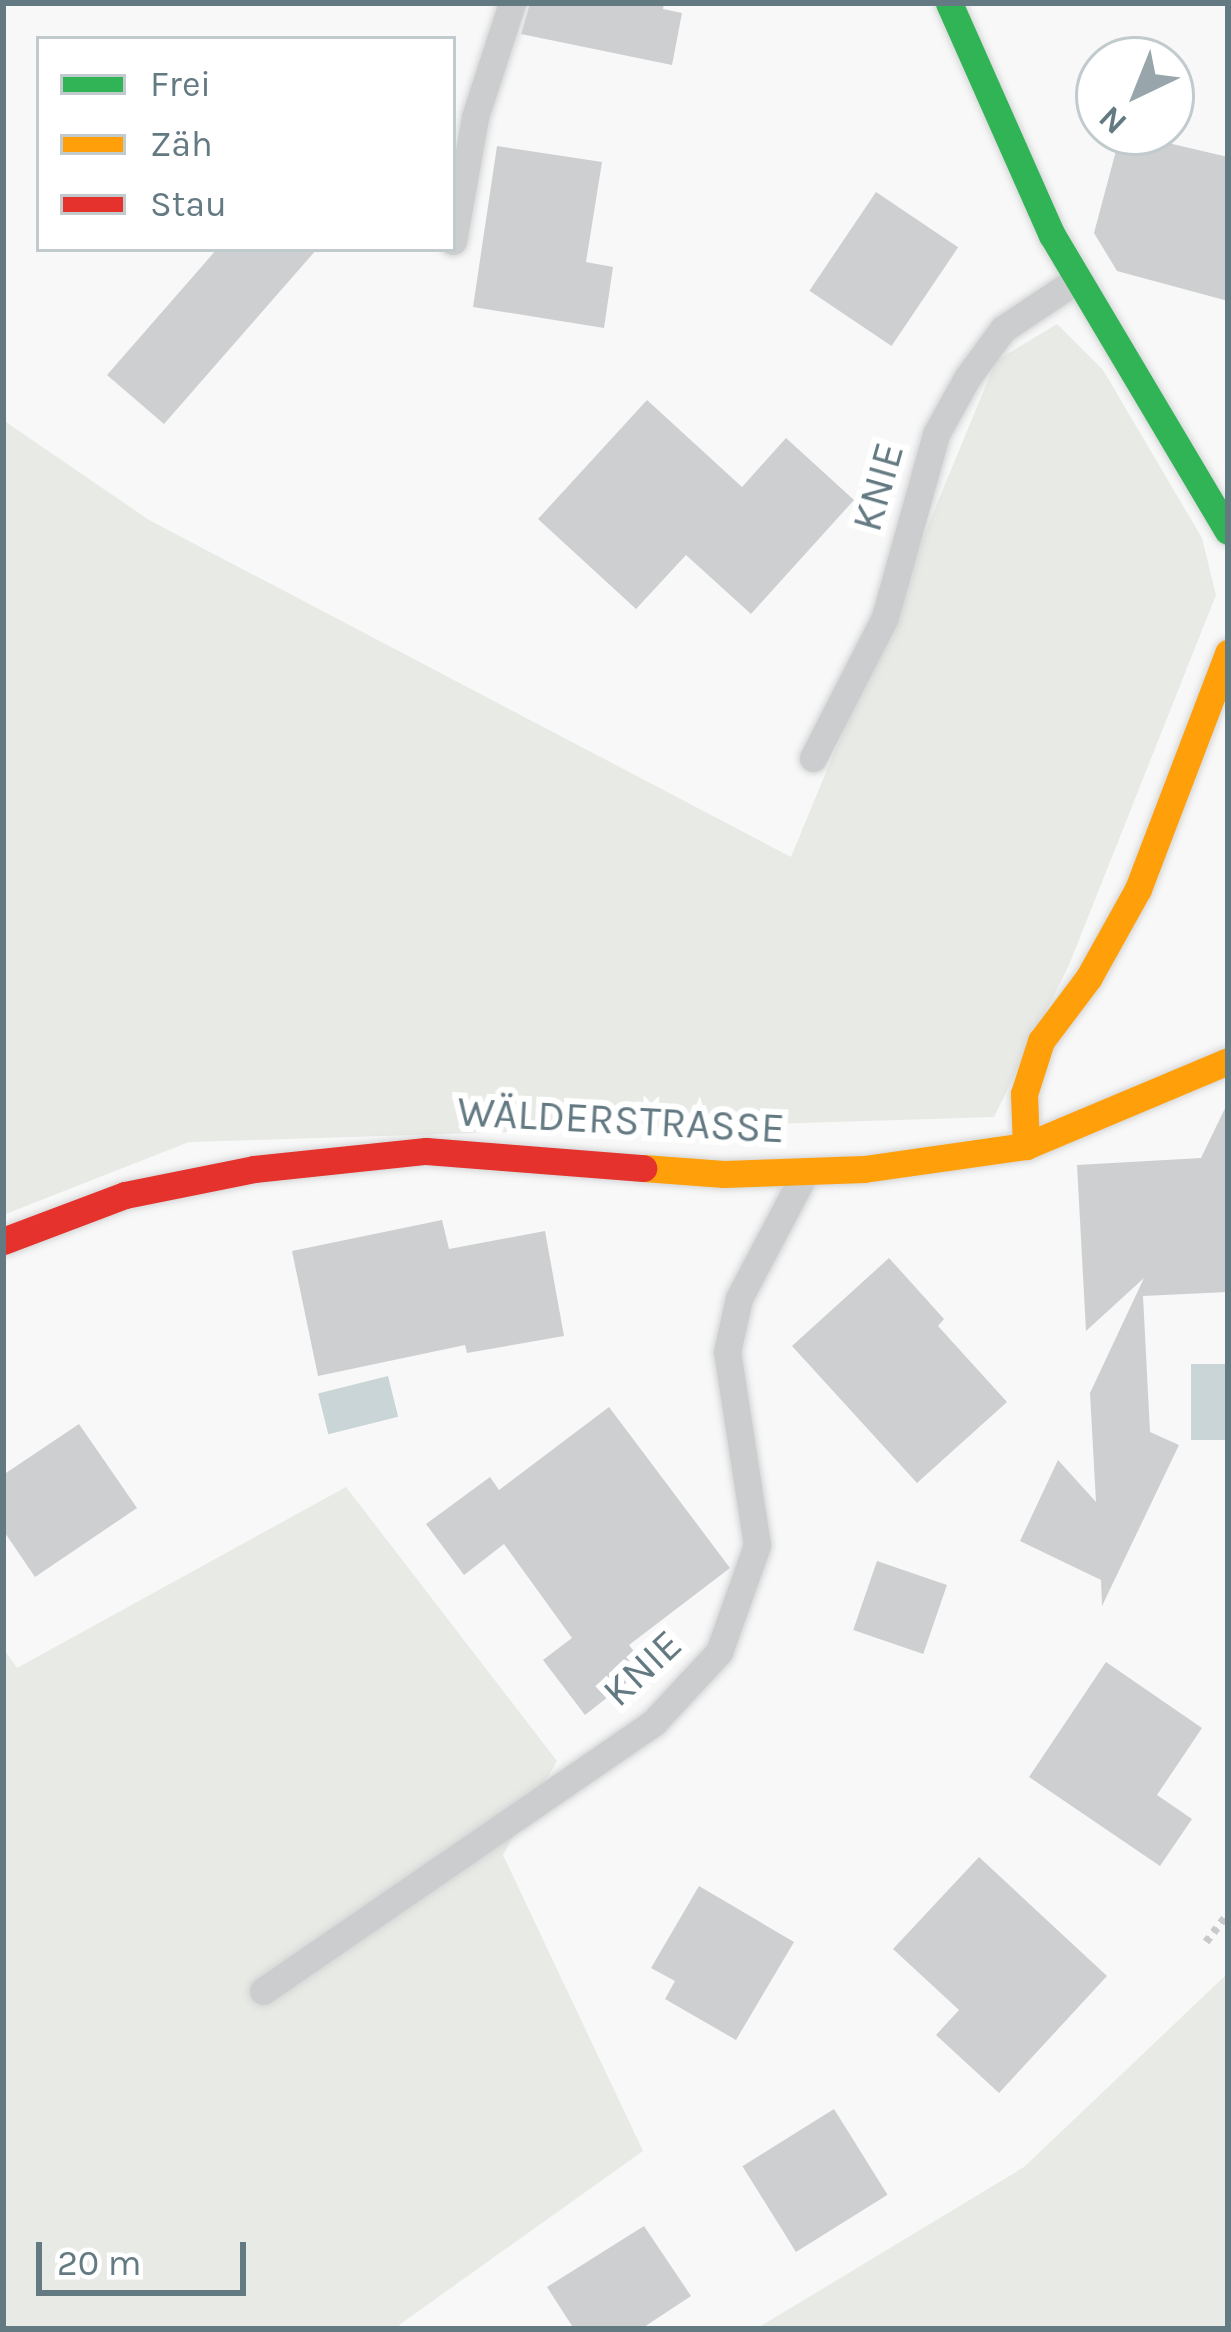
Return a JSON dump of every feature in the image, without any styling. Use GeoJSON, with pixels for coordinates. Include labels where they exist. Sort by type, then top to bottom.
{"type":"FeatureCollection","features":[{"type":"Feature","properties":{"kind":"street"},"geometry":{"type":"LineString","coordinates":[[949,3],[1018,168],[1078,279],[1228,531]]}},
{"type":"Feature","properties":{"kind":"street"},"geometry":{"type":"LineString","coordinates":[[1026,1146],[1024,1094],[1041,1041],[1089,977],[1138,889],[1228,653]]}},
{"type":"Feature","properties":{"kind":"street","name":"WÄLDERSTRASSE"},"geometry":{"type":"LineString","coordinates":[[3,1241],[146,1191],[254,1169],[427,1151],[724,1174],[806,1172],[1026,1146],[1228,1061]]}},
{"type":"Feature","properties":{"kind":"lane"},"geometry":{"type":"LineString","coordinates":[[456,225],[475,117],[512,3]]}},
{"type":"Feature","properties":{"kind":"lane","name":"KNIE"},"geometry":{"type":"LineString","coordinates":[[813,758],[885,616],[936,434],[1003,329],[1078,279]]}},
{"type":"Feature","properties":{"kind":"lane","name":"KNIE"},"geometry":{"type":"LineString","coordinates":[[263,1991],[654,1722],[719,1652],[758,1545],[727,1352],[740,1298],[806,1172]]}},
{"type":"Feature","properties":{"kind":"path"},"geometry":{"type":"LineString","coordinates":[[1206,1942],[1228,1914]]}},
{"type":"Feature","properties":{"kind":"shaded area"},"geometry":{"type":"Polygon","coordinates":[[[1057,324],[1103,370],[1202,538],[1216,595],[1069,965],[994,1117],[189,1142],[3,1215],[3,420],[149,520],[791,857],[996,361],[1057,324]]]}},
{"type":"Feature","properties":{"kind":"shaded area"},"geometry":{"type":"Polygon","coordinates":[[[1191,1364],[1228,1364],[1228,1440],[1191,1440],[1191,1364]]]}},
{"type":"Feature","properties":{"kind":"shaded area"},"geometry":{"type":"Polygon","coordinates":[[[388,1376],[398,1417],[328,1434],[318,1393],[388,1376]]]}},
{"type":"Feature","properties":{"kind":"shaded area"},"geometry":{"type":"Polygon","coordinates":[[[346,1487],[557,1761],[503,1855],[643,2151],[399,2325],[401,2329],[3,2329],[3,1648],[17,1668],[346,1487]]]}},
{"type":"Feature","properties":{"kind":"shaded area"},"geometry":{"type":"Polygon","coordinates":[[[1228,1973],[1228,2329],[756,2329],[1024,2167],[1228,1973]]]}},
{"type":"Feature","properties":{"kind":"building"},"geometry":{"type":"Polygon","coordinates":[[[530,3],[664,3],[663,9],[682,13],[672,65],[521,34],[530,3]]]}},
{"type":"Feature","properties":{"kind":"building"},"geometry":{"type":"Polygon","coordinates":[[[497,146],[602,162],[586,262],[613,267],[604,328],[473,307],[497,146]]]}},
{"type":"Feature","properties":{"kind":"building"},"geometry":{"type":"Polygon","coordinates":[[[1195,149],[1228,157],[1228,301],[1117,271],[1094,233],[1115,156],[1195,156],[1195,149]]]}},
{"type":"Feature","properties":{"kind":"building"},"geometry":{"type":"Polygon","coordinates":[[[876,192],[958,247],[892,346],[809,291],[876,192]]]}},
{"type":"Feature","properties":{"kind":"building"},"geometry":{"type":"Polygon","coordinates":[[[214,252],[314,252],[164,424],[107,375],[214,252]]]}},
{"type":"Feature","properties":{"kind":"building"},"geometry":{"type":"Polygon","coordinates":[[[647,400],[742,487],[786,438],[854,500],[751,614],[686,555],[636,609],[538,519],[647,400]]]}},
{"type":"Feature","properties":{"kind":"building"},"geometry":{"type":"Polygon","coordinates":[[[1228,1102],[1228,1292],[1143,1296],[1150,1432],[1179,1445],[1102,1606],[1101,1580],[1020,1541],[1058,1460],[1096,1502],[1090,1393],[1144,1278],[1086,1331],[1077,1165],[1201,1158],[1228,1102]]]}},
{"type":"Feature","properties":{"kind":"building"},"geometry":{"type":"Polygon","coordinates":[[[442,1220],[449,1249],[545,1231],[564,1336],[467,1353],[465,1345],[318,1376],[292,1251],[442,1220]]]}},
{"type":"Feature","properties":{"kind":"building"},"geometry":{"type":"Polygon","coordinates":[[[889,1258],[944,1319],[938,1326],[1007,1402],[917,1483],[792,1346],[889,1258]]]}},
{"type":"Feature","properties":{"kind":"building"},"geometry":{"type":"Polygon","coordinates":[[[609,1407],[730,1568],[629,1645],[646,1667],[585,1715],[543,1660],[572,1638],[504,1544],[464,1575],[426,1524],[490,1477],[499,1490],[609,1407]]]}},
{"type":"Feature","properties":{"kind":"building"},"geometry":{"type":"Polygon","coordinates":[[[79,1424],[137,1508],[35,1577],[3,1530],[3,1475],[79,1424]]]}},
{"type":"Feature","properties":{"kind":"building"},"geometry":{"type":"Polygon","coordinates":[[[877,1561],[947,1585],[923,1654],[853,1630],[877,1561]]]}},
{"type":"Feature","properties":{"kind":"building"},"geometry":{"type":"Polygon","coordinates":[[[1106,1662],[1202,1728],[1157,1795],[1192,1819],[1160,1866],[1029,1777],[1106,1662]]]}},
{"type":"Feature","properties":{"kind":"building"},"geometry":{"type":"Polygon","coordinates":[[[979,1857],[1107,1976],[999,2093],[936,2035],[959,2010],[893,1949],[979,1857]]]}},
{"type":"Feature","properties":{"kind":"building"},"geometry":{"type":"Polygon","coordinates":[[[699,1886],[794,1942],[736,2040],[665,1999],[675,1981],[651,1968],[699,1886]]]}},
{"type":"Feature","properties":{"kind":"building"},"geometry":{"type":"Polygon","coordinates":[[[834,2109],[888,2195],[796,2252],[742,2166],[834,2109]]]}},
{"type":"Feature","properties":{"kind":"building"},"geometry":{"type":"Polygon","coordinates":[[[644,2226],[691,2296],[641,2329],[574,2329],[547,2287],[644,2226]]]}},
{"type":"Feature","properties":{"kind":"traffic: fast"},"geometry":{"type":"LineString","coordinates":[[949,3],[1052,235],[1228,531]]}},
{"type":"Feature","properties":{"kind":"traffic: slow"},"geometry":{"type":"LineString","coordinates":[[1026,1146],[1024,1094],[1041,1041],[1089,977],[1138,889],[1228,653]]}},
{"type":"Feature","properties":{"kind":"traffic: slow"},"geometry":{"type":"LineString","coordinates":[[643,1168],[724,1174],[864,1169],[1026,1146],[1228,1061]]}},
{"type":"Feature","properties":{"kind":"traffic: jam"},"geometry":{"type":"LineString","coordinates":[[3,1241],[125,1195],[254,1169],[426,1151],[643,1168]]}}]}
